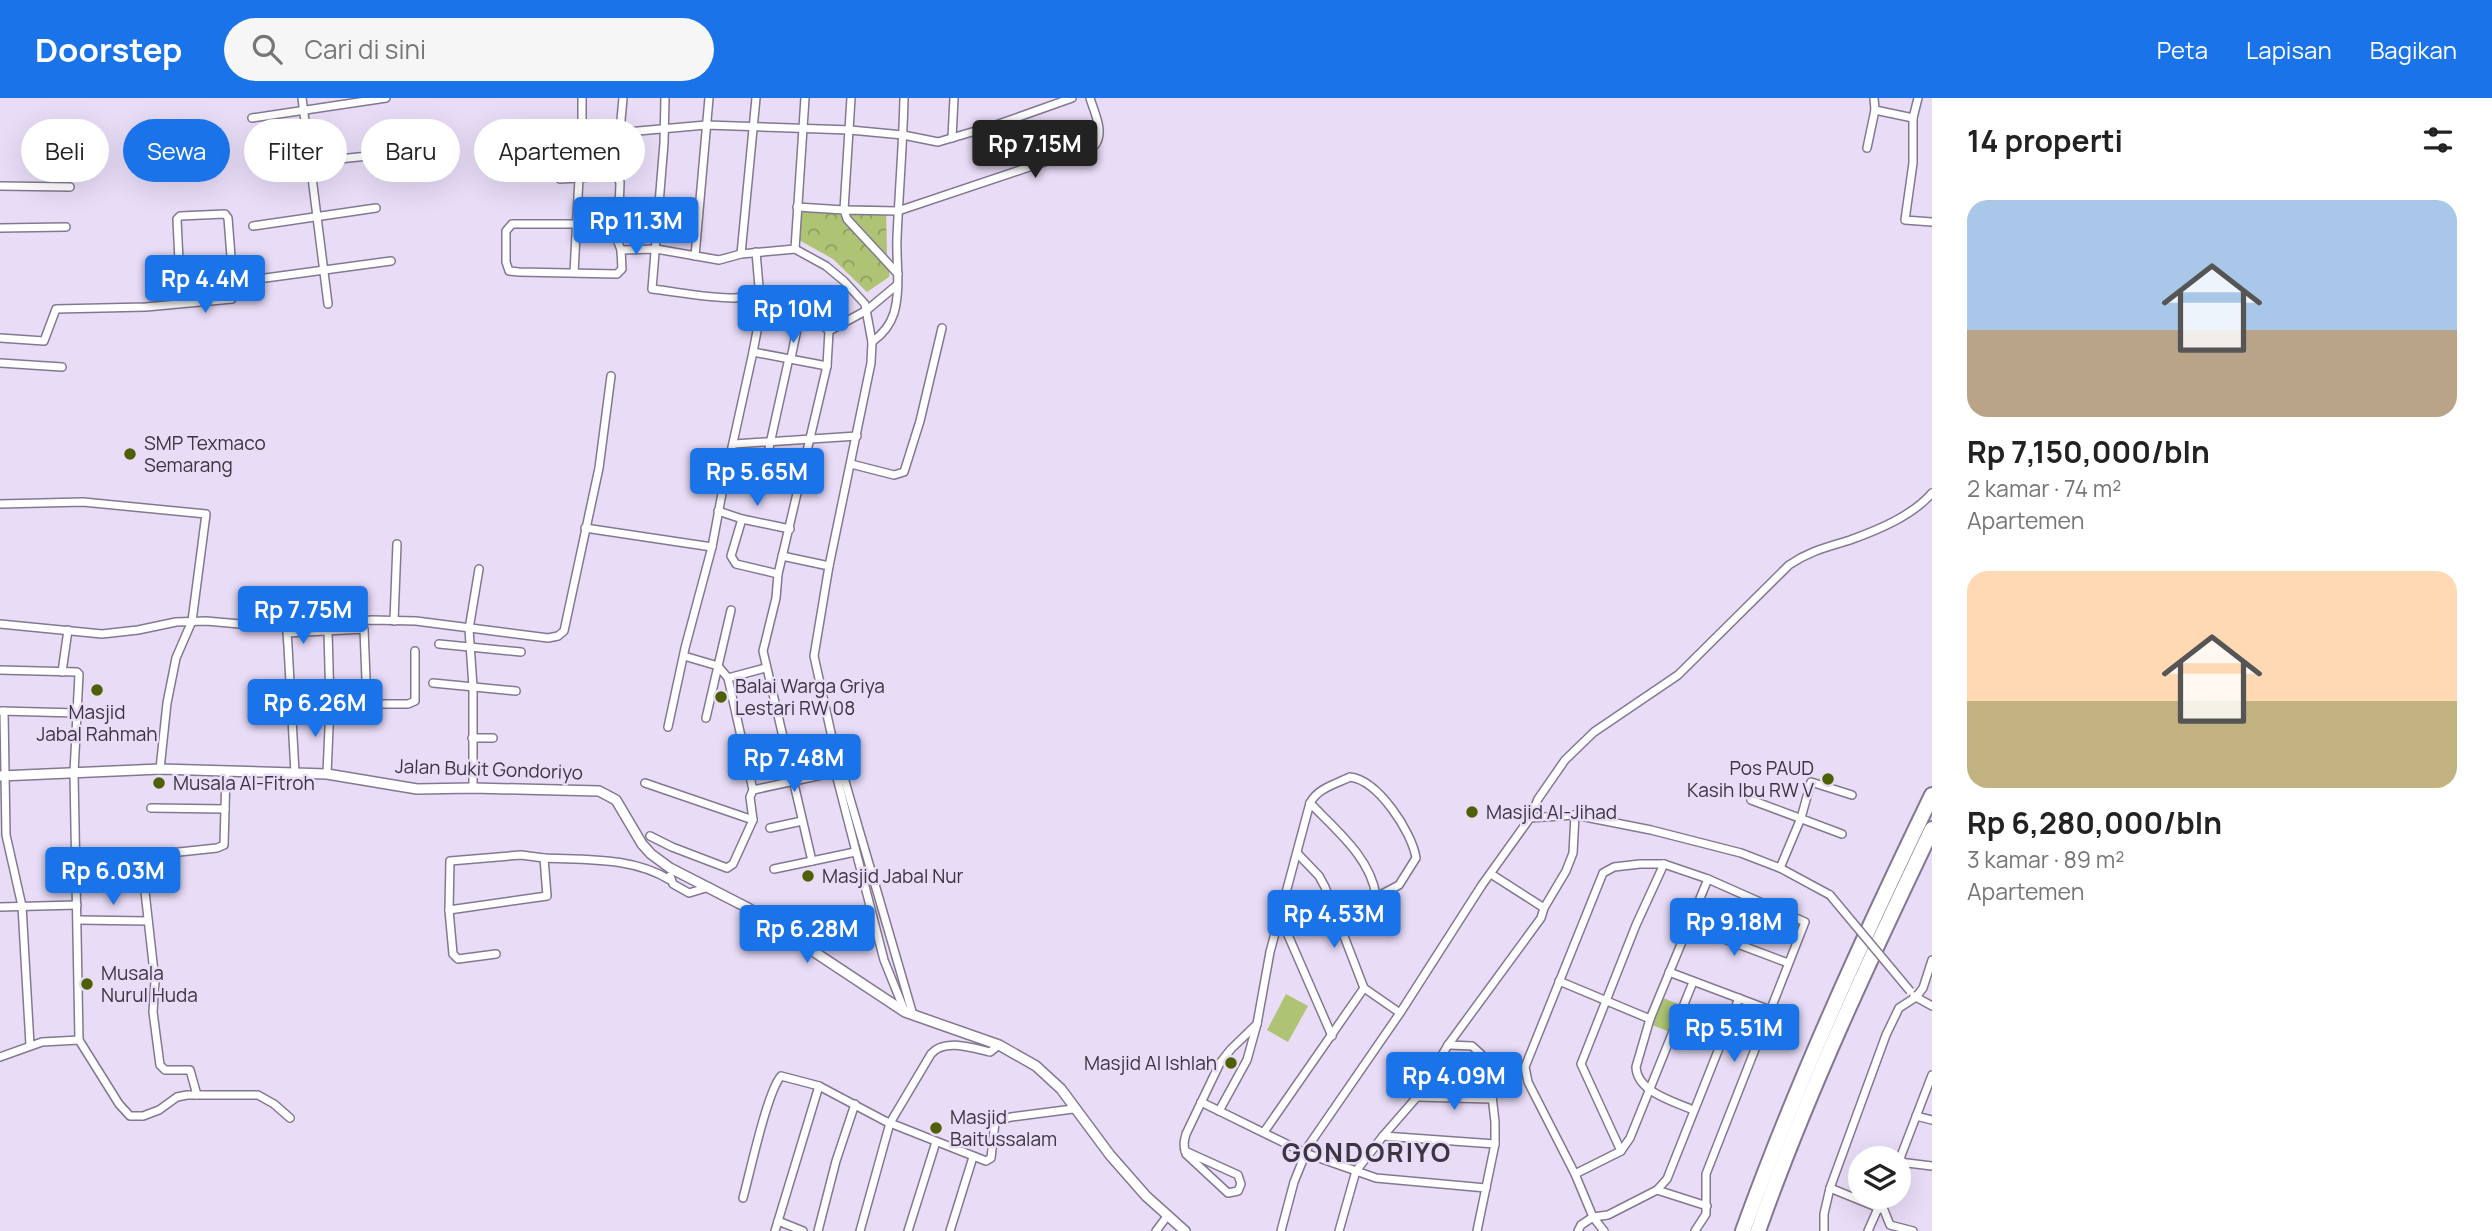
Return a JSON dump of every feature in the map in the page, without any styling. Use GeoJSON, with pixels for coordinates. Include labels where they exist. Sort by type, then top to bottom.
{"type":"FeatureCollection","features":[{"type":"Feature","properties":{"kind":"highway"},"geometry":{"type":"LineString","coordinates":[[1743,1231],[1772,1150],[1820,1038],[1932,795]]}},
{"type":"Feature","properties":{"kind":"highway"},"geometry":{"type":"LineString","coordinates":[[1758,1231],[1785,1155],[1839,1028],[1932,829]]}},
{"type":"Feature","properties":{"kind":"street"},"geometry":{"type":"LineString","coordinates":[[302,98],[304,119]]}},
{"type":"Feature","properties":{"kind":"street"},"geometry":{"type":"LineString","coordinates":[[252,118],[303,108],[386,98]]}},
{"type":"Feature","properties":{"kind":"street"},"geometry":{"type":"LineString","coordinates":[[582,98],[582,119]]}},
{"type":"Feature","properties":{"kind":"street"},"geometry":{"type":"LineString","coordinates":[[621,119],[622,98]]}},
{"type":"Feature","properties":{"kind":"street"},"geometry":{"type":"LineString","coordinates":[[665,98],[652,289],[733,298],[776,292],[785,294],[802,305],[829,331],[827,366],[778,573],[776,598],[763,651],[812,861]]}},
{"type":"Feature","properties":{"kind":"street"},"geometry":{"type":"LineString","coordinates":[[695,256],[709,98]]}},
{"type":"Feature","properties":{"kind":"street"},"geometry":{"type":"LineString","coordinates":[[741,254],[756,98]]}},
{"type":"Feature","properties":{"kind":"street"},"geometry":{"type":"LineString","coordinates":[[795,249],[804,98]]}},
{"type":"Feature","properties":{"kind":"street"},"geometry":{"type":"LineString","coordinates":[[851,98],[844,210],[847,219],[898,274]]}},
{"type":"Feature","properties":{"kind":"street"},"geometry":{"type":"LineString","coordinates":[[872,342],[889,324],[898,285],[898,211],[904,98]]}},
{"type":"Feature","properties":{"kind":"street"},"geometry":{"type":"LineString","coordinates":[[952,138],[954,98]]}},
{"type":"Feature","properties":{"kind":"street"},"geometry":{"type":"LineString","coordinates":[[645,130],[706,125],[802,127],[903,135],[938,142],[1072,98]]}},
{"type":"Feature","properties":{"kind":"street"},"geometry":{"type":"LineString","coordinates":[[797,206],[898,211],[1095,145],[1100,139],[1099,129],[1090,98]]}},
{"type":"Feature","properties":{"kind":"street"},"geometry":{"type":"LineString","coordinates":[[1867,148],[1875,110],[1874,98]]}},
{"type":"Feature","properties":{"kind":"street"},"geometry":{"type":"LineString","coordinates":[[1918,98],[1913,118],[1913,163],[1905,220],[1932,222]]}},
{"type":"Feature","properties":{"kind":"street"},"geometry":{"type":"LineString","coordinates":[[1875,110],[1913,118]]}},
{"type":"Feature","properties":{"kind":"street"},"geometry":{"type":"LineString","coordinates":[[313,182],[328,304]]}},
{"type":"Feature","properties":{"kind":"street"},"geometry":{"type":"LineString","coordinates":[[574,273],[579,182]]}},
{"type":"Feature","properties":{"kind":"street"},"geometry":{"type":"LineString","coordinates":[[578,224],[512,224],[506,231],[506,262],[509,271],[617,274],[622,268],[618,242],[620,182]]}},
{"type":"Feature","properties":{"kind":"street"},"geometry":{"type":"LineString","coordinates":[[0,187],[70,187]]}},
{"type":"Feature","properties":{"kind":"street"},"geometry":{"type":"LineString","coordinates":[[253,226],[376,208]]}},
{"type":"Feature","properties":{"kind":"street"},"geometry":{"type":"LineString","coordinates":[[0,338],[44,341],[56,309],[146,307],[234,297],[228,218],[225,214],[180,216],[177,219],[181,303]]}},
{"type":"Feature","properties":{"kind":"street"},"geometry":{"type":"LineString","coordinates":[[0,228],[66,227]]}},
{"type":"Feature","properties":{"kind":"street"},"geometry":{"type":"LineString","coordinates":[[621,250],[656,249],[719,260],[741,254],[795,249],[826,266],[844,281],[867,310],[872,342],[871,363],[829,566],[814,656],[836,760]]}},
{"type":"Feature","properties":{"kind":"street"},"geometry":{"type":"LineString","coordinates":[[668,727],[712,547],[761,310],[755,252]]}},
{"type":"Feature","properties":{"kind":"street"},"geometry":{"type":"LineString","coordinates":[[258,279],[391,261]]}},
{"type":"Feature","properties":{"kind":"street"},"geometry":{"type":"LineString","coordinates":[[829,331],[867,310],[898,285]]}},
{"type":"Feature","properties":{"kind":"street"},"geometry":{"type":"LineString","coordinates":[[760,489],[802,305]]}},
{"type":"Feature","properties":{"kind":"street"},"geometry":{"type":"LineString","coordinates":[[851,464],[894,475],[904,472],[920,421],[942,328]]}},
{"type":"Feature","properties":{"kind":"street"},"geometry":{"type":"LineString","coordinates":[[753,352],[827,366]]}},
{"type":"Feature","properties":{"kind":"street"},"geometry":{"type":"LineString","coordinates":[[0,363],[62,367]]}},
{"type":"Feature","properties":{"kind":"street"},"geometry":{"type":"LineString","coordinates":[[0,624],[102,634],[192,621],[304,625],[416,621],[548,638],[558,636],[564,631],[599,468],[611,376]]}},
{"type":"Feature","properties":{"kind":"street"},"geometry":{"type":"LineString","coordinates":[[734,444],[857,436]]}},
{"type":"Feature","properties":{"kind":"street"},"geometry":{"type":"LineString","coordinates":[[1281,1231],[1305,1153],[1530,818],[1538,799],[1565,760],[1594,732],[1678,675],[1789,565],[1802,556],[1876,529],[1916,509],[1932,494]]}},
{"type":"Feature","properties":{"kind":"street"},"geometry":{"type":"LineString","coordinates":[[0,504],[83,502],[206,514],[192,621],[176,658],[167,703],[160,769]]}},
{"type":"Feature","properties":{"kind":"street"},"geometry":{"type":"LineString","coordinates":[[718,511],[790,529]]}},
{"type":"Feature","properties":{"kind":"street"},"geometry":{"type":"LineString","coordinates":[[742,519],[731,556],[733,560],[736,564],[778,573]]}},
{"type":"Feature","properties":{"kind":"street"},"geometry":{"type":"LineString","coordinates":[[585,528],[712,547]]}},
{"type":"Feature","properties":{"kind":"street"},"geometry":{"type":"LineString","coordinates":[[394,621],[397,544]]}},
{"type":"Feature","properties":{"kind":"street"},"geometry":{"type":"LineString","coordinates":[[782,556],[829,566]]}},
{"type":"Feature","properties":{"kind":"street"},"geometry":{"type":"LineString","coordinates":[[473,788],[473,687],[469,629],[479,569]]}},
{"type":"Feature","properties":{"kind":"street"},"geometry":{"type":"LineString","coordinates":[[706,718],[731,610]]}},
{"type":"Feature","properties":{"kind":"street"},"geometry":{"type":"LineString","coordinates":[[295,773],[287,633],[364,629],[367,704]]}},
{"type":"Feature","properties":{"kind":"street"},"geometry":{"type":"LineString","coordinates":[[62,672],[68,630]]}},
{"type":"Feature","properties":{"kind":"street"},"geometry":{"type":"LineString","coordinates":[[327,774],[330,705],[328,631]]}},
{"type":"Feature","properties":{"kind":"street"},"geometry":{"type":"LineString","coordinates":[[439,644],[521,652]]}},
{"type":"Feature","properties":{"kind":"street"},"geometry":{"type":"LineString","coordinates":[[291,705],[408,704],[415,701],[415,651]]}},
{"type":"Feature","properties":{"kind":"street"},"geometry":{"type":"LineString","coordinates":[[650,836],[671,848],[727,868],[733,864],[753,820],[750,797],[753,790],[728,678],[718,666],[684,656]]}},
{"type":"Feature","properties":{"kind":"street"},"geometry":{"type":"LineString","coordinates":[[728,678],[765,668]]}},
{"type":"Feature","properties":{"kind":"street"},"geometry":{"type":"LineString","coordinates":[[0,670],[79,674],[74,773],[79,1040],[119,1104],[130,1116],[143,1116],[159,1110],[177,1097],[258,1095],[290,1118]]}},
{"type":"Feature","properties":{"kind":"street"},"geometry":{"type":"LineString","coordinates":[[433,684],[516,691]]}},
{"type":"Feature","properties":{"kind":"street"},"geometry":{"type":"LineString","coordinates":[[30,1045],[22,906],[6,835],[2,711],[77,713]]}},
{"type":"Feature","properties":{"kind":"street"},"geometry":{"type":"LineString","coordinates":[[472,738],[493,738]]}},
{"type":"Feature","properties":{"kind":"street"},"geometry":{"type":"LineString","coordinates":[[753,790],[792,780],[837,776],[848,774],[849,765],[843,760],[836,760],[832,764],[837,776],[909,1014]]}},
{"type":"Feature","properties":{"kind":"street","name":"Jalan Bukit Gondoriyo"},"geometry":{"type":"LineString","coordinates":[[2,776],[160,769],[327,774],[416,789],[580,790],[610,794],[642,844],[670,868],[725,894],[909,1014],[999,1045],[1036,1066],[1061,1089],[1073,1109],[1146,1196],[1185,1231]]}},
{"type":"Feature","properties":{"kind":"street"},"geometry":{"type":"LineString","coordinates":[[197,1095],[190,1070],[166,1070],[160,1065],[153,1012],[155,981],[142,865],[145,857],[224,845],[226,773]]}},
{"type":"Feature","properties":{"kind":"street"},"geometry":{"type":"LineString","coordinates":[[837,776],[884,960],[909,1014]]}},
{"type":"Feature","properties":{"kind":"street"},"geometry":{"type":"LineString","coordinates":[[1219,1111],[1244,1068],[1257,1024],[1270,952],[1310,803],[1314,796],[1323,790],[1350,777],[1365,782],[1387,803],[1406,830],[1416,858],[1399,885],[1337,918]]}},
{"type":"Feature","properties":{"kind":"street"},"geometry":{"type":"LineString","coordinates":[[1780,868],[1801,818],[1812,781],[1852,795]]}},
{"type":"Feature","properties":{"kind":"street"},"geometry":{"type":"LineString","coordinates":[[645,783],[753,820]]}},
{"type":"Feature","properties":{"kind":"street"},"geometry":{"type":"LineString","coordinates":[[1751,800],[1842,834]]}},
{"type":"Feature","properties":{"kind":"street"},"geometry":{"type":"LineString","coordinates":[[1310,803],[1364,864],[1374,883],[1376,896]]}},
{"type":"Feature","properties":{"kind":"street"},"geometry":{"type":"LineString","coordinates":[[151,808],[225,809]]}},
{"type":"Feature","properties":{"kind":"street"},"geometry":{"type":"LineString","coordinates":[[1530,818],[1575,815],[1651,830],[1741,853],[1780,868],[1830,895],[1913,994],[1932,1006]]}},
{"type":"Feature","properties":{"kind":"street"},"geometry":{"type":"LineString","coordinates":[[1339,1231],[1356,1171],[1417,1097],[1448,1045],[1541,918],[1573,853],[1575,815]]}},
{"type":"Feature","properties":{"kind":"street"},"geometry":{"type":"LineString","coordinates":[[770,828],[802,821]]}},
{"type":"Feature","properties":{"kind":"street"},"geometry":{"type":"LineString","coordinates":[[774,869],[855,852]]}},
{"type":"Feature","properties":{"kind":"street"},"geometry":{"type":"LineString","coordinates":[[1298,854],[1319,876],[1325,887],[1364,988],[1400,1013]]}},
{"type":"Feature","properties":{"kind":"street"},"geometry":{"type":"LineString","coordinates":[[496,954],[458,960],[453,954],[449,910],[450,861],[521,855],[630,864],[655,870],[677,888],[689,893],[709,887]]}},
{"type":"Feature","properties":{"kind":"street"},"geometry":{"type":"LineString","coordinates":[[449,910],[547,896],[544,858]]}},
{"type":"Feature","properties":{"kind":"street"},"geometry":{"type":"LineString","coordinates":[[1604,1231],[1593,1217],[1525,1072],[1534,1042],[1606,870],[1640,864],[1664,864],[1708,879],[1803,919],[1805,924],[1706,1174],[1706,1214],[1695,1231]]}},
{"type":"Feature","properties":{"kind":"street"},"geometry":{"type":"LineString","coordinates":[[1621,1151],[1581,1064],[1636,925],[1664,864]]}},
{"type":"Feature","properties":{"kind":"street"},"geometry":{"type":"LineString","coordinates":[[670,868],[670,880]]}},
{"type":"Feature","properties":{"kind":"street"},"geometry":{"type":"LineString","coordinates":[[1491,874],[1544,908]]}},
{"type":"Feature","properties":{"kind":"street"},"geometry":{"type":"LineString","coordinates":[[1693,1110],[1650,1090],[1637,1074],[1636,1066],[1650,1019],[1708,879]]}},
{"type":"Feature","properties":{"kind":"street"},"geometry":{"type":"LineString","coordinates":[[0,907],[77,905]]}},
{"type":"Feature","properties":{"kind":"street"},"geometry":{"type":"LineString","coordinates":[[1281,918],[1332,1036]]}},
{"type":"Feature","properties":{"kind":"street"},"geometry":{"type":"LineString","coordinates":[[78,920],[148,921]]}},
{"type":"Feature","properties":{"kind":"street"},"geometry":{"type":"LineString","coordinates":[[1690,926],[1788,963]]}},
{"type":"Feature","properties":{"kind":"street"},"geometry":{"type":"LineString","coordinates":[[1824,1231],[1824,1214],[1830,1188],[1861,1098],[1894,1015],[1926,982],[1932,960]]}},
{"type":"Feature","properties":{"kind":"street"},"geometry":{"type":"LineString","coordinates":[[1669,972],[1770,1010]]}},
{"type":"Feature","properties":{"kind":"street"},"geometry":{"type":"LineString","coordinates":[[1559,981],[1650,1019]]}},
{"type":"Feature","properties":{"kind":"street"},"geometry":{"type":"LineString","coordinates":[[1575,1174],[1621,1151],[1630,1138],[1693,982]]}},
{"type":"Feature","properties":{"kind":"street"},"geometry":{"type":"LineString","coordinates":[[1264,1132],[1364,988]]}},
{"type":"Feature","properties":{"kind":"street"},"geometry":{"type":"LineString","coordinates":[[1578,1231],[1581,1224],[1593,1217],[1608,1215],[1657,1190],[1667,1179],[1739,998]]}},
{"type":"Feature","properties":{"kind":"street"},"geometry":{"type":"LineString","coordinates":[[1185,1151],[1238,1175],[1240,1187],[1235,1192],[1228,1193],[1185,1151],[1183,1144],[1223,1059],[1257,1024]]}},
{"type":"Feature","properties":{"kind":"street"},"geometry":{"type":"LineString","coordinates":[[0,1057],[42,1042],[79,1040]]}},
{"type":"Feature","properties":{"kind":"street"},"geometry":{"type":"LineString","coordinates":[[860,1231],[890,1123],[935,1049],[952,1045],[990,1052],[999,1045]]}},
{"type":"Feature","properties":{"kind":"street"},"geometry":{"type":"LineString","coordinates":[[1448,1045],[1472,1046],[1483,1056],[1489,1069],[1494,1144],[1477,1231]]}},
{"type":"Feature","properties":{"kind":"street"},"geometry":{"type":"LineString","coordinates":[[1905,1146],[1932,1075]]}},
{"type":"Feature","properties":{"kind":"street"},"geometry":{"type":"LineString","coordinates":[[743,1198],[781,1076],[819,1086],[890,1123],[986,1161],[991,1158],[995,1122],[1011,1117],[1073,1109]]}},
{"type":"Feature","properties":{"kind":"street"},"geometry":{"type":"LineString","coordinates":[[775,1231],[819,1086]]}},
{"type":"Feature","properties":{"kind":"street"},"geometry":{"type":"LineString","coordinates":[[1417,1097],[1492,1099]]}},
{"type":"Feature","properties":{"kind":"street"},"geometry":{"type":"LineString","coordinates":[[1201,1102],[1305,1153],[1376,1178],[1486,1188]]}},
{"type":"Feature","properties":{"kind":"street"},"geometry":{"type":"LineString","coordinates":[[818,1231],[836,1161],[855,1104]]}},
{"type":"Feature","properties":{"kind":"street"},"geometry":{"type":"LineString","coordinates":[[1916,1116],[1932,1120]]}},
{"type":"Feature","properties":{"kind":"street"},"geometry":{"type":"LineString","coordinates":[[1383,1136],[1494,1144]]}},
{"type":"Feature","properties":{"kind":"street"},"geometry":{"type":"LineString","coordinates":[[908,1231],[936,1142]]}},
{"type":"Feature","properties":{"kind":"street"},"geometry":{"type":"LineString","coordinates":[[950,1231],[974,1157]]}},
{"type":"Feature","properties":{"kind":"street"},"geometry":{"type":"LineString","coordinates":[[1911,1163],[1932,1166]]}},
{"type":"Feature","properties":{"kind":"street"},"geometry":{"type":"LineString","coordinates":[[1830,1188],[1848,1196]]}},
{"type":"Feature","properties":{"kind":"street"},"geometry":{"type":"LineString","coordinates":[[1657,1190],[1707,1206]]}},
{"type":"Feature","properties":{"kind":"street"},"geometry":{"type":"LineString","coordinates":[[1868,1231],[1879,1209],[1886,1212],[1889,1228],[1913,1231]]}},
{"type":"Feature","properties":{"kind":"street"},"geometry":{"type":"LineString","coordinates":[[1156,1231],[1168,1215]]}},
{"type":"Feature","properties":{"kind":"street"},"geometry":{"type":"LineString","coordinates":[[778,1221],[803,1231]]}},
{"type":"Feature","properties":{"kind":"green space"},"geometry":{"type":"Polygon","coordinates":[[[799,204],[831,205],[890,269],[889,277],[867,292],[833,259],[799,240],[799,204]]]}},
{"type":"Feature","properties":{"kind":"green space"},"geometry":{"type":"Polygon","coordinates":[[[848,205],[886,206],[887,256],[848,213],[848,205]]]}},
{"type":"Feature","properties":{"kind":"green space"},"geometry":{"type":"Polygon","coordinates":[[[1286,994],[1308,1006],[1288,1042],[1267,1030],[1286,994]]]}},
{"type":"Feature","properties":{"kind":"green space"},"geometry":{"type":"Polygon","coordinates":[[[1663,998],[1681,1005],[1670,1032],[1652,1025],[1663,998]]]}},
{"type":"Feature","properties":{"kind":"place","name":"SMP Texmaco Semarang"},"geometry":{"type":"Point","coordinates":[130,454]}},
{"type":"Feature","properties":{"kind":"place","name":"Masjid Jabal Rahmah"},"geometry":{"type":"Point","coordinates":[97,690]}},
{"type":"Feature","properties":{"kind":"place","name":"Balai Warga Griya Lestari RW 08"},"geometry":{"type":"Point","coordinates":[721,697]}},
{"type":"Feature","properties":{"kind":"place","name":"Pos PAUD Kasih Ibu RW V"},"geometry":{"type":"Point","coordinates":[1828,779]}},
{"type":"Feature","properties":{"kind":"place","name":"Musala Al-Fitroh"},"geometry":{"type":"Point","coordinates":[159,783]}},
{"type":"Feature","properties":{"kind":"place","name":"Masjid Al-Jihad"},"geometry":{"type":"Point","coordinates":[1472,812]}},
{"type":"Feature","properties":{"kind":"place","name":"Masjid Jabal Nur"},"geometry":{"type":"Point","coordinates":[808,876]}},
{"type":"Feature","properties":{"kind":"place","name":"Musala Nurul Huda"},"geometry":{"type":"Point","coordinates":[87,984]}},
{"type":"Feature","properties":{"kind":"place","name":"Masjid Al Ishlah"},"geometry":{"type":"Point","coordinates":[1231,1063]}},
{"type":"Feature","properties":{"kind":"place","name":"Masjid Baitussalam"},"geometry":{"type":"Point","coordinates":[936,1128]}},
{"type":"Feature","properties":{"kind":"district","name":"GONDORIYO"},"geometry":{"type":"Point","coordinates":[1367,1153]}}]}
